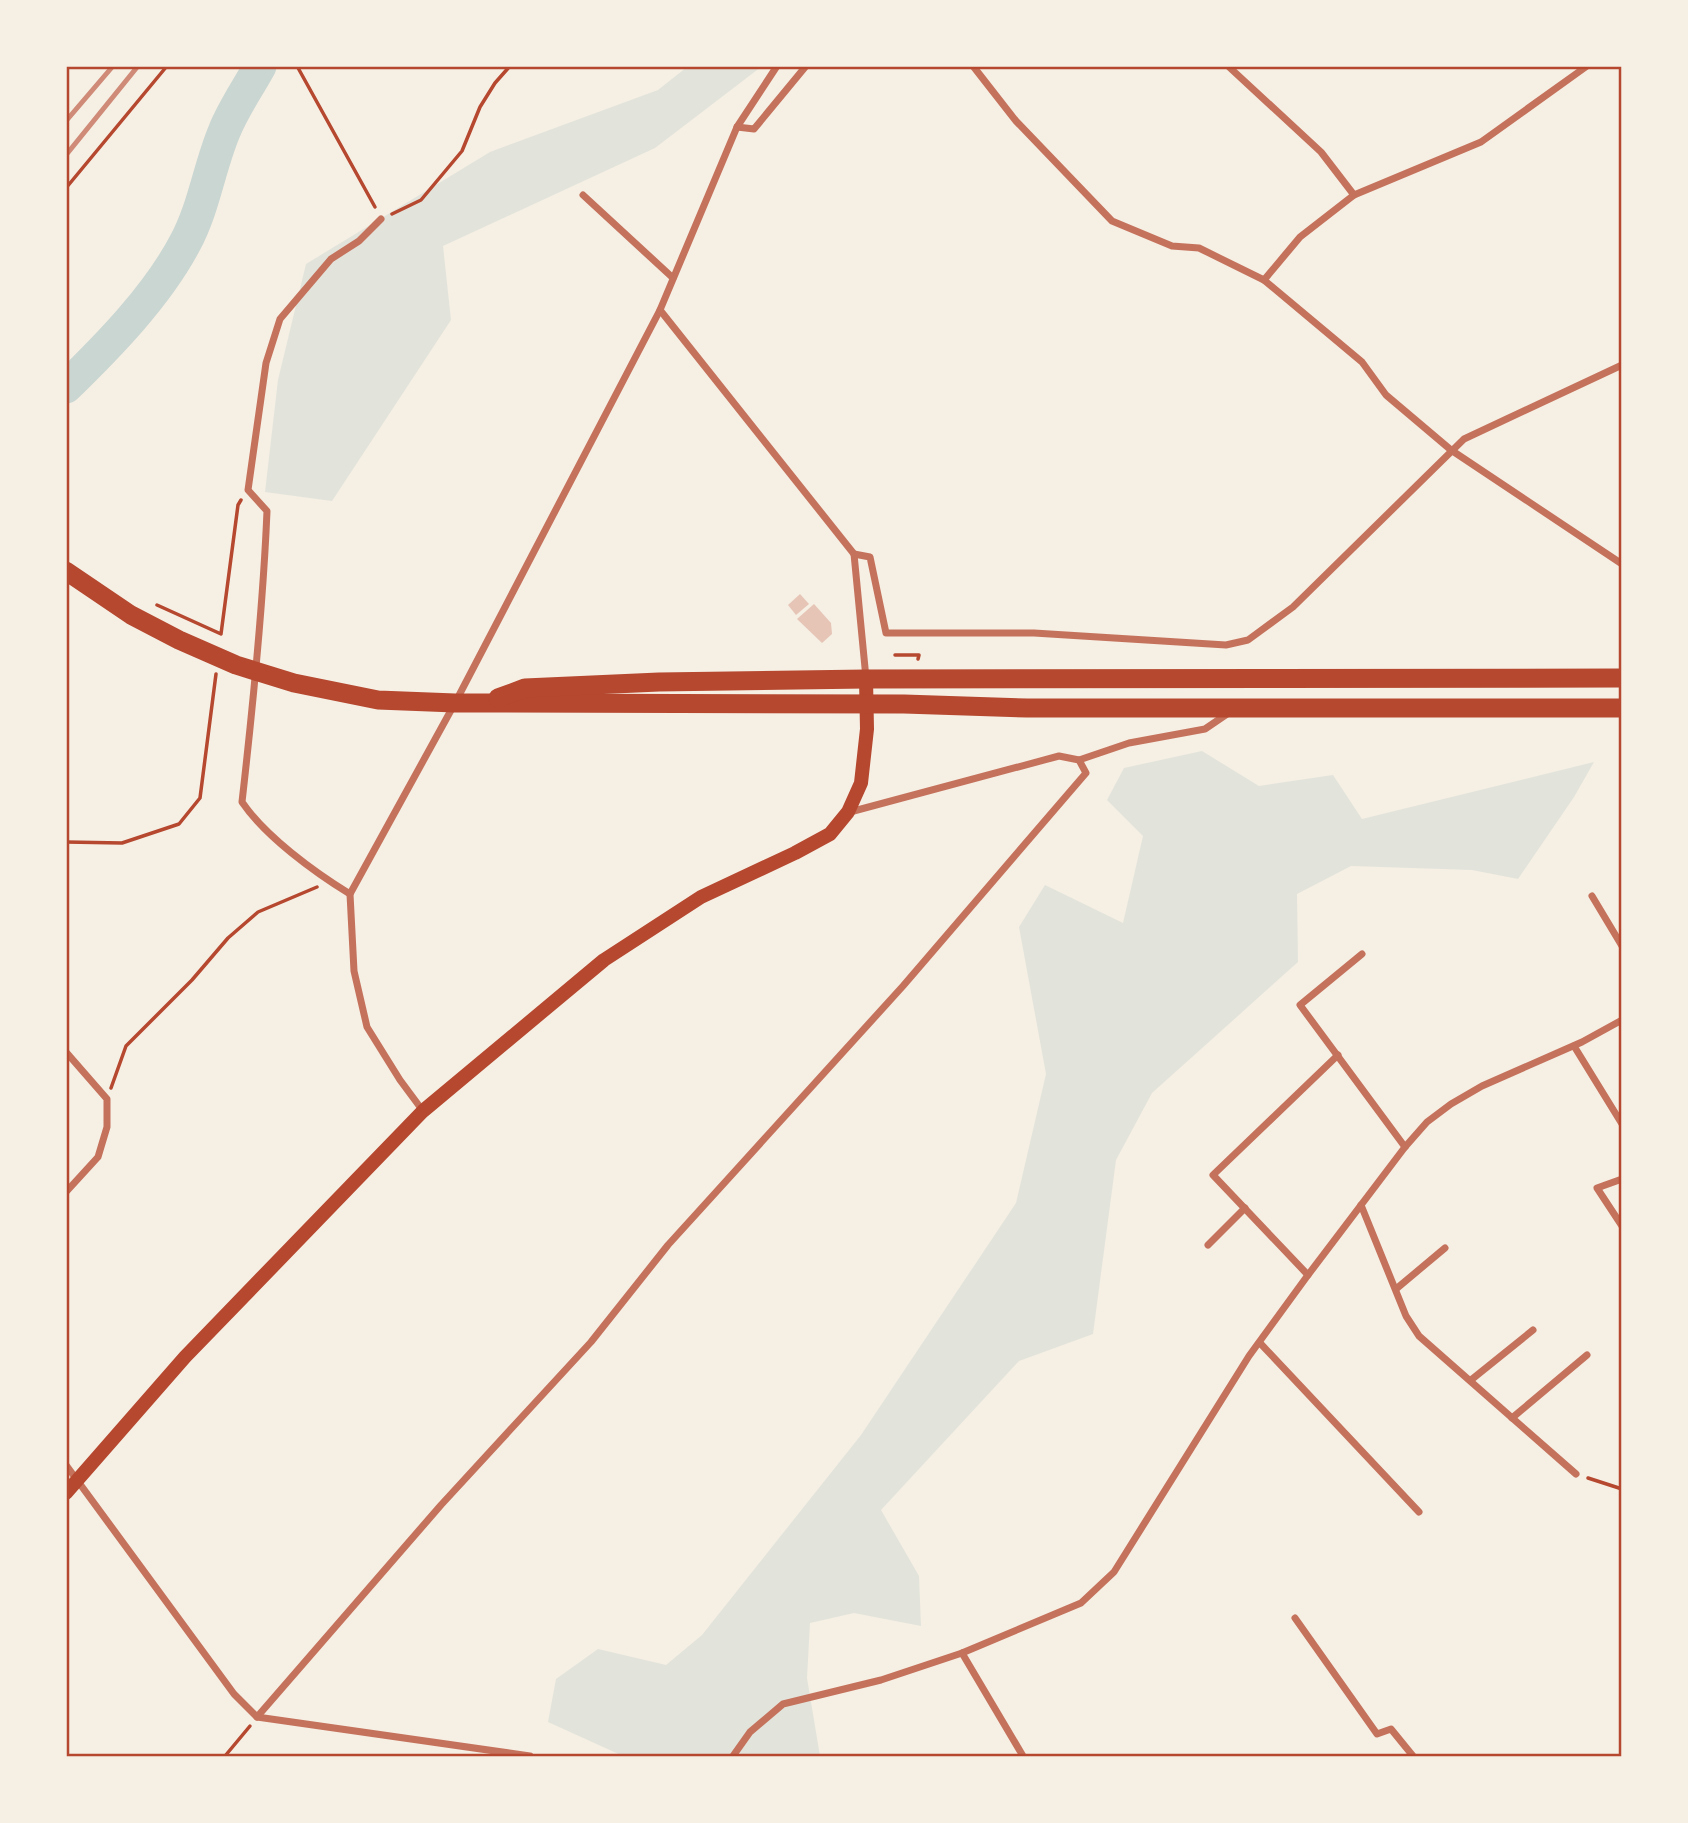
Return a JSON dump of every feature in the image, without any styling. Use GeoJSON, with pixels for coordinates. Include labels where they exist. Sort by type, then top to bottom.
{"type":"FeatureCollection","features":[{"type":"Feature","properties":{"kind":"highway"},"geometry":{"type":"LineString","coordinates":[[66,570],[131,615],[236,665],[294,683],[378,700],[866,706],[1622,708]]}},
{"type":"Feature","properties":{"kind":"highway"},"geometry":{"type":"LineString","coordinates":[[483,703],[524,688],[659,682],[866,678],[1622,678]]}},
{"type":"Feature","properties":{"kind":"main road"},"geometry":{"type":"LineString","coordinates":[[66,1493],[185,1357],[423,1111],[604,960],[701,897],[830,834],[848,812],[861,783],[867,729],[866,678]]}},
{"type":"Feature","properties":{"kind":"street"},"geometry":{"type":"LineString","coordinates":[[423,1111],[367,1027],[354,971],[350,894],[455,703],[660,310],[737,127],[777,66]]}},
{"type":"Feature","properties":{"kind":"street"},"geometry":{"type":"LineString","coordinates":[[737,127],[754,129],[806,66]]}},
{"type":"Feature","properties":{"kind":"street"},"geometry":{"type":"LineString","coordinates":[[973,66],[1016,121],[1112,221],[1172,246],[1199,248],[1264,280],[1362,362],[1386,395],[1451,450],[1622,564]]}},
{"type":"Feature","properties":{"kind":"street"},"geometry":{"type":"LineString","coordinates":[[1228,66],[1321,152],[1354,195]]}},
{"type":"Feature","properties":{"kind":"street"},"geometry":{"type":"LineString","coordinates":[[1264,280],[1300,237],[1354,195],[1481,142],[1587,66]]}},
{"type":"Feature","properties":{"kind":"street"},"geometry":{"type":"LineString","coordinates":[[583,195],[673,278]]}},
{"type":"Feature","properties":{"kind":"street"},"geometry":{"type":"LineString","coordinates":[[350,894],[256,822],[242,802],[262,619],[267,511],[248,490],[266,363],[280,319],[331,259],[359,241],[381,219]]}},
{"type":"Feature","properties":{"kind":"street"},"geometry":{"type":"LineString","coordinates":[[660,310],[854,554],[866,678]]}},
{"type":"Feature","properties":{"kind":"street"},"geometry":{"type":"LineString","coordinates":[[854,554],[870,557],[886,634],[1034,633],[1226,645],[1248,640],[1293,607],[1464,439],[1622,365]]}},
{"type":"Feature","properties":{"kind":"street"},"geometry":{"type":"LineString","coordinates":[[848,812],[1059,756],[1079,760],[1129,743],[1205,729],[1237,708]]}},
{"type":"Feature","properties":{"kind":"street"},"geometry":{"type":"LineString","coordinates":[[257,1717],[441,1505],[591,1342],[668,1245],[904,986],[1086,773],[1079,760]]}},
{"type":"Feature","properties":{"kind":"street"},"geometry":{"type":"LineString","coordinates":[[1592,896],[1622,946]]}},
{"type":"Feature","properties":{"kind":"street"},"geometry":{"type":"LineString","coordinates":[[1362,954],[1300,1005],[1405,1146]]}},
{"type":"Feature","properties":{"kind":"street"},"geometry":{"type":"LineString","coordinates":[[733,1756],[750,1732],[783,1704],[881,1680],[962,1653],[1081,1602],[1114,1572],[1211,1415],[1260,1343],[1405,1146],[1427,1122],[1482,1086],[1574,1046],[1622,1020]]}},
{"type":"Feature","properties":{"kind":"street"},"geometry":{"type":"LineString","coordinates":[[1574,1046],[1622,1124]]}},
{"type":"Feature","properties":{"kind":"street"},"geometry":{"type":"LineString","coordinates":[[66,1052],[107,1099],[107,1128],[99,1157],[66,1192]]}},
{"type":"Feature","properties":{"kind":"street"},"geometry":{"type":"LineString","coordinates":[[1308,1275],[1213,1175],[1338,1055]]}},
{"type":"Feature","properties":{"kind":"street"},"geometry":{"type":"LineString","coordinates":[[1622,1179],[1597,1188],[1622,1226]]}},
{"type":"Feature","properties":{"kind":"street"},"geometry":{"type":"LineString","coordinates":[[1361,1205],[1406,1316],[1419,1336],[1576,1475]]}},
{"type":"Feature","properties":{"kind":"street"},"geometry":{"type":"LineString","coordinates":[[1208,1245],[1245,1209]]}},
{"type":"Feature","properties":{"kind":"street"},"geometry":{"type":"LineString","coordinates":[[1396,1289],[1444,1248]]}},
{"type":"Feature","properties":{"kind":"street"},"geometry":{"type":"LineString","coordinates":[[1471,1380],[1534,1330]]}},
{"type":"Feature","properties":{"kind":"street"},"geometry":{"type":"LineString","coordinates":[[1260,1343],[1419,1511]]}},
{"type":"Feature","properties":{"kind":"street"},"geometry":{"type":"LineString","coordinates":[[1512,1418],[1587,1355]]}},
{"type":"Feature","properties":{"kind":"street"},"geometry":{"type":"LineString","coordinates":[[66,1465],[234,1694],[257,1717],[530,1756]]}},
{"type":"Feature","properties":{"kind":"street"},"geometry":{"type":"LineString","coordinates":[[1295,1618],[1377,1734],[1391,1729],[1413,1756]]}},
{"type":"Feature","properties":{"kind":"street"},"geometry":{"type":"LineString","coordinates":[[962,1653],[1023,1756]]}},
{"type":"Feature","properties":{"kind":"path"},"geometry":{"type":"LineString","coordinates":[[66,188],[167,66]]}},
{"type":"Feature","properties":{"kind":"path"},"geometry":{"type":"LineString","coordinates":[[297,66],[381,219],[421,200],[462,151],[480,107],[510,66]]}},
{"type":"Feature","properties":{"kind":"path"},"geometry":{"type":"LineString","coordinates":[[148,601],[221,634],[238,505],[248,490]]}},
{"type":"Feature","properties":{"kind":"path"},"geometry":{"type":"LineString","coordinates":[[919,655],[919,659],[895,658],[919,655]]}},
{"type":"Feature","properties":{"kind":"path"},"geometry":{"type":"LineString","coordinates":[[66,842],[122,843],[179,824],[200,798],[218,661]]}},
{"type":"Feature","properties":{"kind":"path"},"geometry":{"type":"LineString","coordinates":[[107,1099],[127,1046],[192,980],[228,938],[258,912],[331,882]]}},
{"type":"Feature","properties":{"kind":"path"},"geometry":{"type":"LineString","coordinates":[[1576,1475],[1622,1489]]}},
{"type":"Feature","properties":{"kind":"path"},"geometry":{"type":"LineString","coordinates":[[225,1756],[257,1717]]}},
{"type":"Feature","properties":{"kind":"shaded area"},"geometry":{"type":"Polygon","coordinates":[[[687,67],[761,67],[655,148],[443,246],[451,320],[332,501],[265,492],[278,380],[306,264],[490,152],[658,90],[687,67]]]}},
{"type":"Feature","properties":{"kind":"shaded area"},"geometry":{"type":"Polygon","coordinates":[[[1202,751],[1259,786],[1333,775],[1362,819],[1594,762],[1574,797],[1518,879],[1472,870],[1351,866],[1297,894],[1298,962],[1152,1093],[1116,1160],[1093,1334],[1019,1361],[881,1510],[919,1576],[921,1626],[854,1613],[810,1623],[807,1678],[820,1756],[623,1756],[548,1722],[556,1679],[598,1649],[666,1665],[702,1635],[861,1435],[1016,1203],[1046,1074],[1019,927],[1045,885],[1123,923],[1143,836],[1107,800],[1124,768],[1202,751]]]}},
{"type":"Feature","properties":{"kind":"building"},"geometry":{"type":"Polygon","coordinates":[[[800,594],[809,604],[796,615],[788,605],[800,594]]]}},
{"type":"Feature","properties":{"kind":"building"},"geometry":{"type":"Polygon","coordinates":[[[814,604],[831,623],[832,634],[822,643],[797,619],[814,604]]]}},
{"type":"Feature","properties":{"kind":"waterway"},"geometry":{"type":"LineString","coordinates":[[66,387],[131,319],[174,263],[192,230],[228,123],[260,66]]}},
{"type":"Feature","properties":{"kind":"railway"},"geometry":{"type":"LineString","coordinates":[[66,121],[113,66]]}},
{"type":"Feature","properties":{"kind":"railway"},"geometry":{"type":"LineString","coordinates":[[66,155],[138,66]]}}]}
